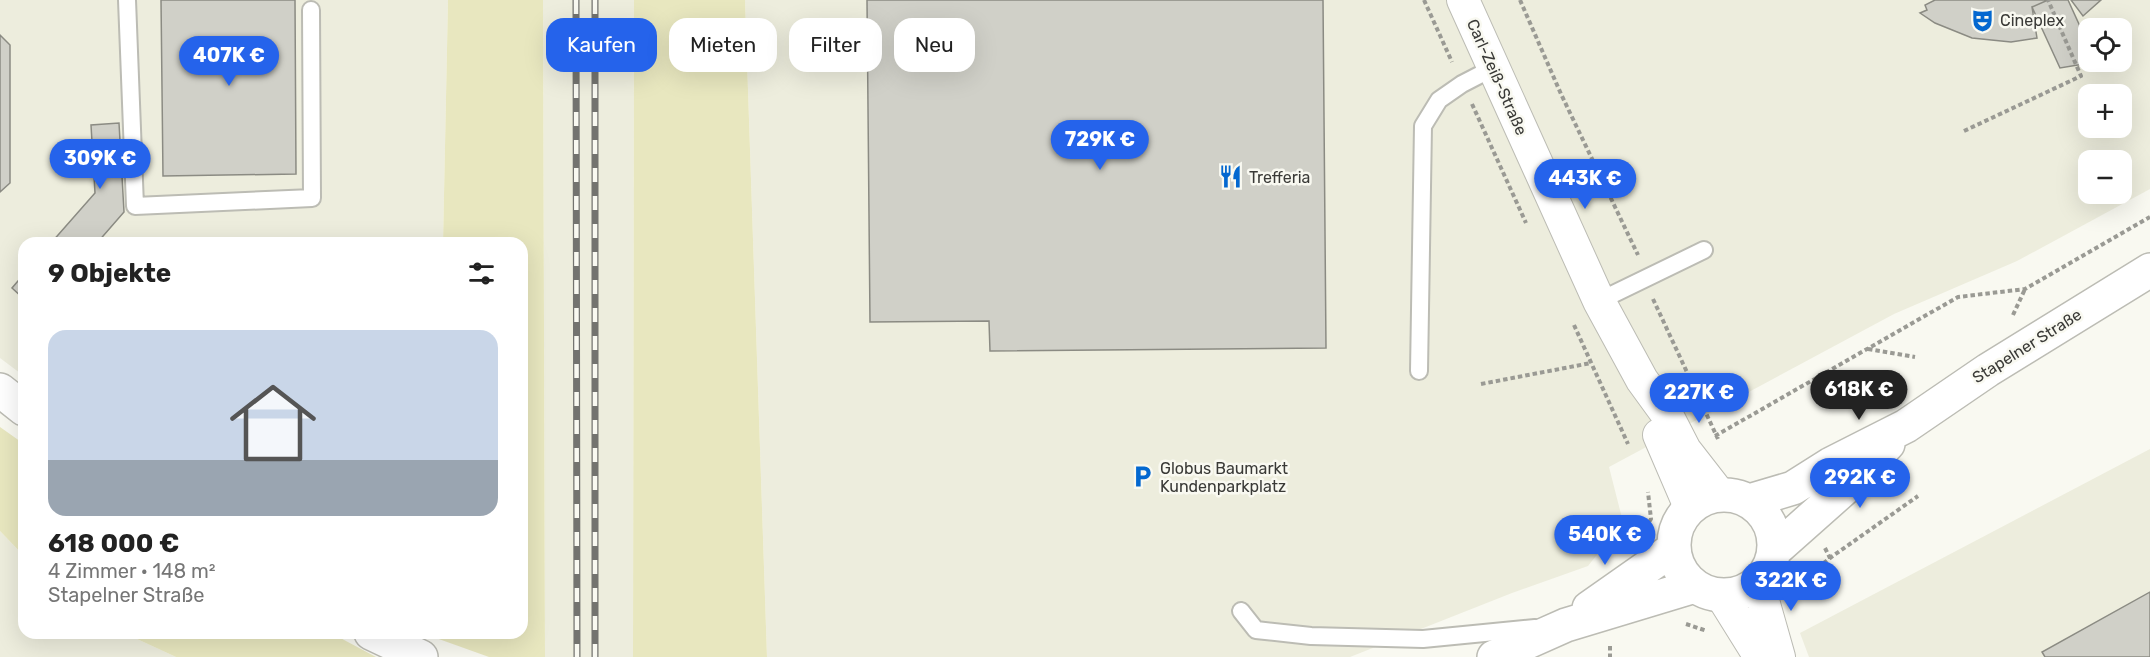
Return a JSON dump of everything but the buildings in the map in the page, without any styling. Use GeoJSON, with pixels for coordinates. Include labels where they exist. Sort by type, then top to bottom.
{"type":"FeatureCollection","features":[{"type":"Feature","properties":{"kind":"street","name":"Carl-Zeiß-Straße"},"geometry":{"type":"LineString","coordinates":[[1463,0],[1599,301],[1642,380],[1666,413],[1685,450],[1735,498]]}},
{"type":"Feature","properties":{"kind":"street","name":"Stapelner Straße"},"geometry":{"type":"LineString","coordinates":[[1690,507],[1699,501],[1735,498],[1793,488],[1831,464],[1905,426],[1988,370],[2150,270]]}},
{"type":"Feature","properties":{"kind":"street","name":"Carl-Zeiß-Straße"},"geometry":{"type":"LineString","coordinates":[[1642,380],[1653,424],[1690,507]]}},
{"type":"Feature","properties":{"kind":"street"},"geometry":{"type":"LineString","coordinates":[[0,390],[18,404]]}},
{"type":"Feature","properties":{"kind":"street","name":"Stapelner Straße"},"geometry":{"type":"LineString","coordinates":[[1758,583],[1766,574],[1774,551],[1845,488],[1905,426]]}},
{"type":"Feature","properties":{"kind":"street"},"geometry":{"type":"LineString","coordinates":[[1735,498],[1761,510],[1770,522],[1774,537],[1774,551]]}},
{"type":"Feature","properties":{"kind":"street"},"geometry":{"type":"LineString","coordinates":[[1690,507],[1680,519],[1675,534],[1673,549],[1677,564],[1684,576],[1709,591],[1760,657]]}},
{"type":"Feature","properties":{"kind":"street"},"geometry":{"type":"LineString","coordinates":[[1566,625],[1673,549]]}},
{"type":"Feature","properties":{"kind":"street"},"geometry":{"type":"LineString","coordinates":[[1494,657],[1566,625],[1709,591],[1747,590],[1758,583],[1779,657]]}},
{"type":"Feature","properties":{"kind":"street"},"geometry":{"type":"LineString","coordinates":[[384,639],[422,657]]}},
{"type":"Feature","properties":{"kind":"lane"},"geometry":{"type":"LineString","coordinates":[[127,0],[135,206],[312,198],[311,10]]}},
{"type":"Feature","properties":{"kind":"lane"},"geometry":{"type":"LineString","coordinates":[[1419,371],[1423,126],[1438,100],[1493,68]]}},
{"type":"Feature","properties":{"kind":"lane"},"geometry":{"type":"LineString","coordinates":[[1599,301],[1704,250]]}},
{"type":"Feature","properties":{"kind":"lane"},"geometry":{"type":"LineString","coordinates":[[1241,611],[1256,630],[1311,636],[1423,639],[1566,625]]}},
{"type":"Feature","properties":{"kind":"path"},"geometry":{"type":"LineString","coordinates":[[1424,0],[1526,223]]}},
{"type":"Feature","properties":{"kind":"path"},"geometry":{"type":"LineString","coordinates":[[1964,130],[2081,76],[2048,0]]}},
{"type":"Feature","properties":{"kind":"path"},"geometry":{"type":"LineString","coordinates":[[1685,450],[1716,435],[1958,297],[2025,289],[2150,217]]}},
{"type":"Feature","properties":{"kind":"path"},"geometry":{"type":"LineString","coordinates":[[1571,320],[1629,448]]}},
{"type":"Feature","properties":{"kind":"path"},"geometry":{"type":"LineString","coordinates":[[1867,349],[1915,357]]}},
{"type":"Feature","properties":{"kind":"path"},"geometry":{"type":"LineString","coordinates":[[1481,384],[1591,363]]}},
{"type":"Feature","properties":{"kind":"path"},"geometry":{"type":"LineString","coordinates":[[1645,484],[1652,519],[1645,528]]}},
{"type":"Feature","properties":{"kind":"path"},"geometry":{"type":"LineString","coordinates":[[1793,606],[1796,585],[1918,496]]}},
{"type":"Feature","properties":{"kind":"shaded area"},"geometry":{"type":"Polygon","coordinates":[[[0,0],[448,0],[443,237],[18,237],[18,372],[0,358],[0,0]]]}},
{"type":"Feature","properties":{"kind":"shaded area"},"geometry":{"type":"Polygon","coordinates":[[[543,0],[634,0],[634,18],[546,18],[546,72],[634,72],[633,657],[545,657],[543,0]]]}},
{"type":"Feature","properties":{"kind":"shaded area"},"geometry":{"type":"Polygon","coordinates":[[[745,0],[2150,0],[2150,189],[2132,199],[2132,150],[2078,150],[2078,204],[2122,204],[2017,261],[1894,314],[1609,467],[1623,522],[1588,566],[1512,593],[1350,657],[767,657],[747,72],[777,72],[777,18],[746,18],[745,0]]]}},
{"type":"Feature","properties":{"kind":"shaded area"},"geometry":{"type":"Polygon","coordinates":[[[2150,449],[2150,657],[1809,657],[1800,633],[2150,449]]]}},
{"type":"Feature","properties":{"kind":"shaded area"},"geometry":{"type":"Polygon","coordinates":[[[0,531],[18,550],[18,639],[137,639],[176,657],[0,657],[0,531]]]}},
{"type":"Feature","properties":{"kind":"green space"},"geometry":{"type":"Polygon","coordinates":[[[448,0],[543,0],[545,657],[489,657],[439,639],[528,639],[528,237],[443,237],[448,0]]]}},
{"type":"Feature","properties":{"kind":"green space"},"geometry":{"type":"Polygon","coordinates":[[[634,0],[745,0],[746,18],[669,18],[669,72],[747,72],[767,657],[633,657],[634,72],[657,72],[657,18],[634,18],[634,0]]]}},
{"type":"Feature","properties":{"kind":"green space"},"geometry":{"type":"Polygon","coordinates":[[[0,427],[18,440],[18,550],[0,531],[0,427]]]}},
{"type":"Feature","properties":{"kind":"green space"},"geometry":{"type":"Polygon","coordinates":[[[137,639],[342,639],[376,657],[176,657],[137,639]]]}},
{"type":"Feature","properties":{"kind":"railway"},"geometry":{"type":"LineString","coordinates":[[576,0],[577,657]]}},
{"type":"Feature","properties":{"kind":"railway"},"geometry":{"type":"LineString","coordinates":[[595,0],[595,657]]}},
{"type":"Feature","properties":{"kind":"place","name":"Cineplex"},"geometry":{"type":"Point","coordinates":[1982,20]}},
{"type":"Feature","properties":{"kind":"place","name":"Trefferia"},"geometry":{"type":"Point","coordinates":[1231,177]}},
{"type":"Feature","properties":{"kind":"place","name":"Globus Baumarkt Kundenparkplatz"},"geometry":{"type":"Point","coordinates":[1142,477]}}]}
